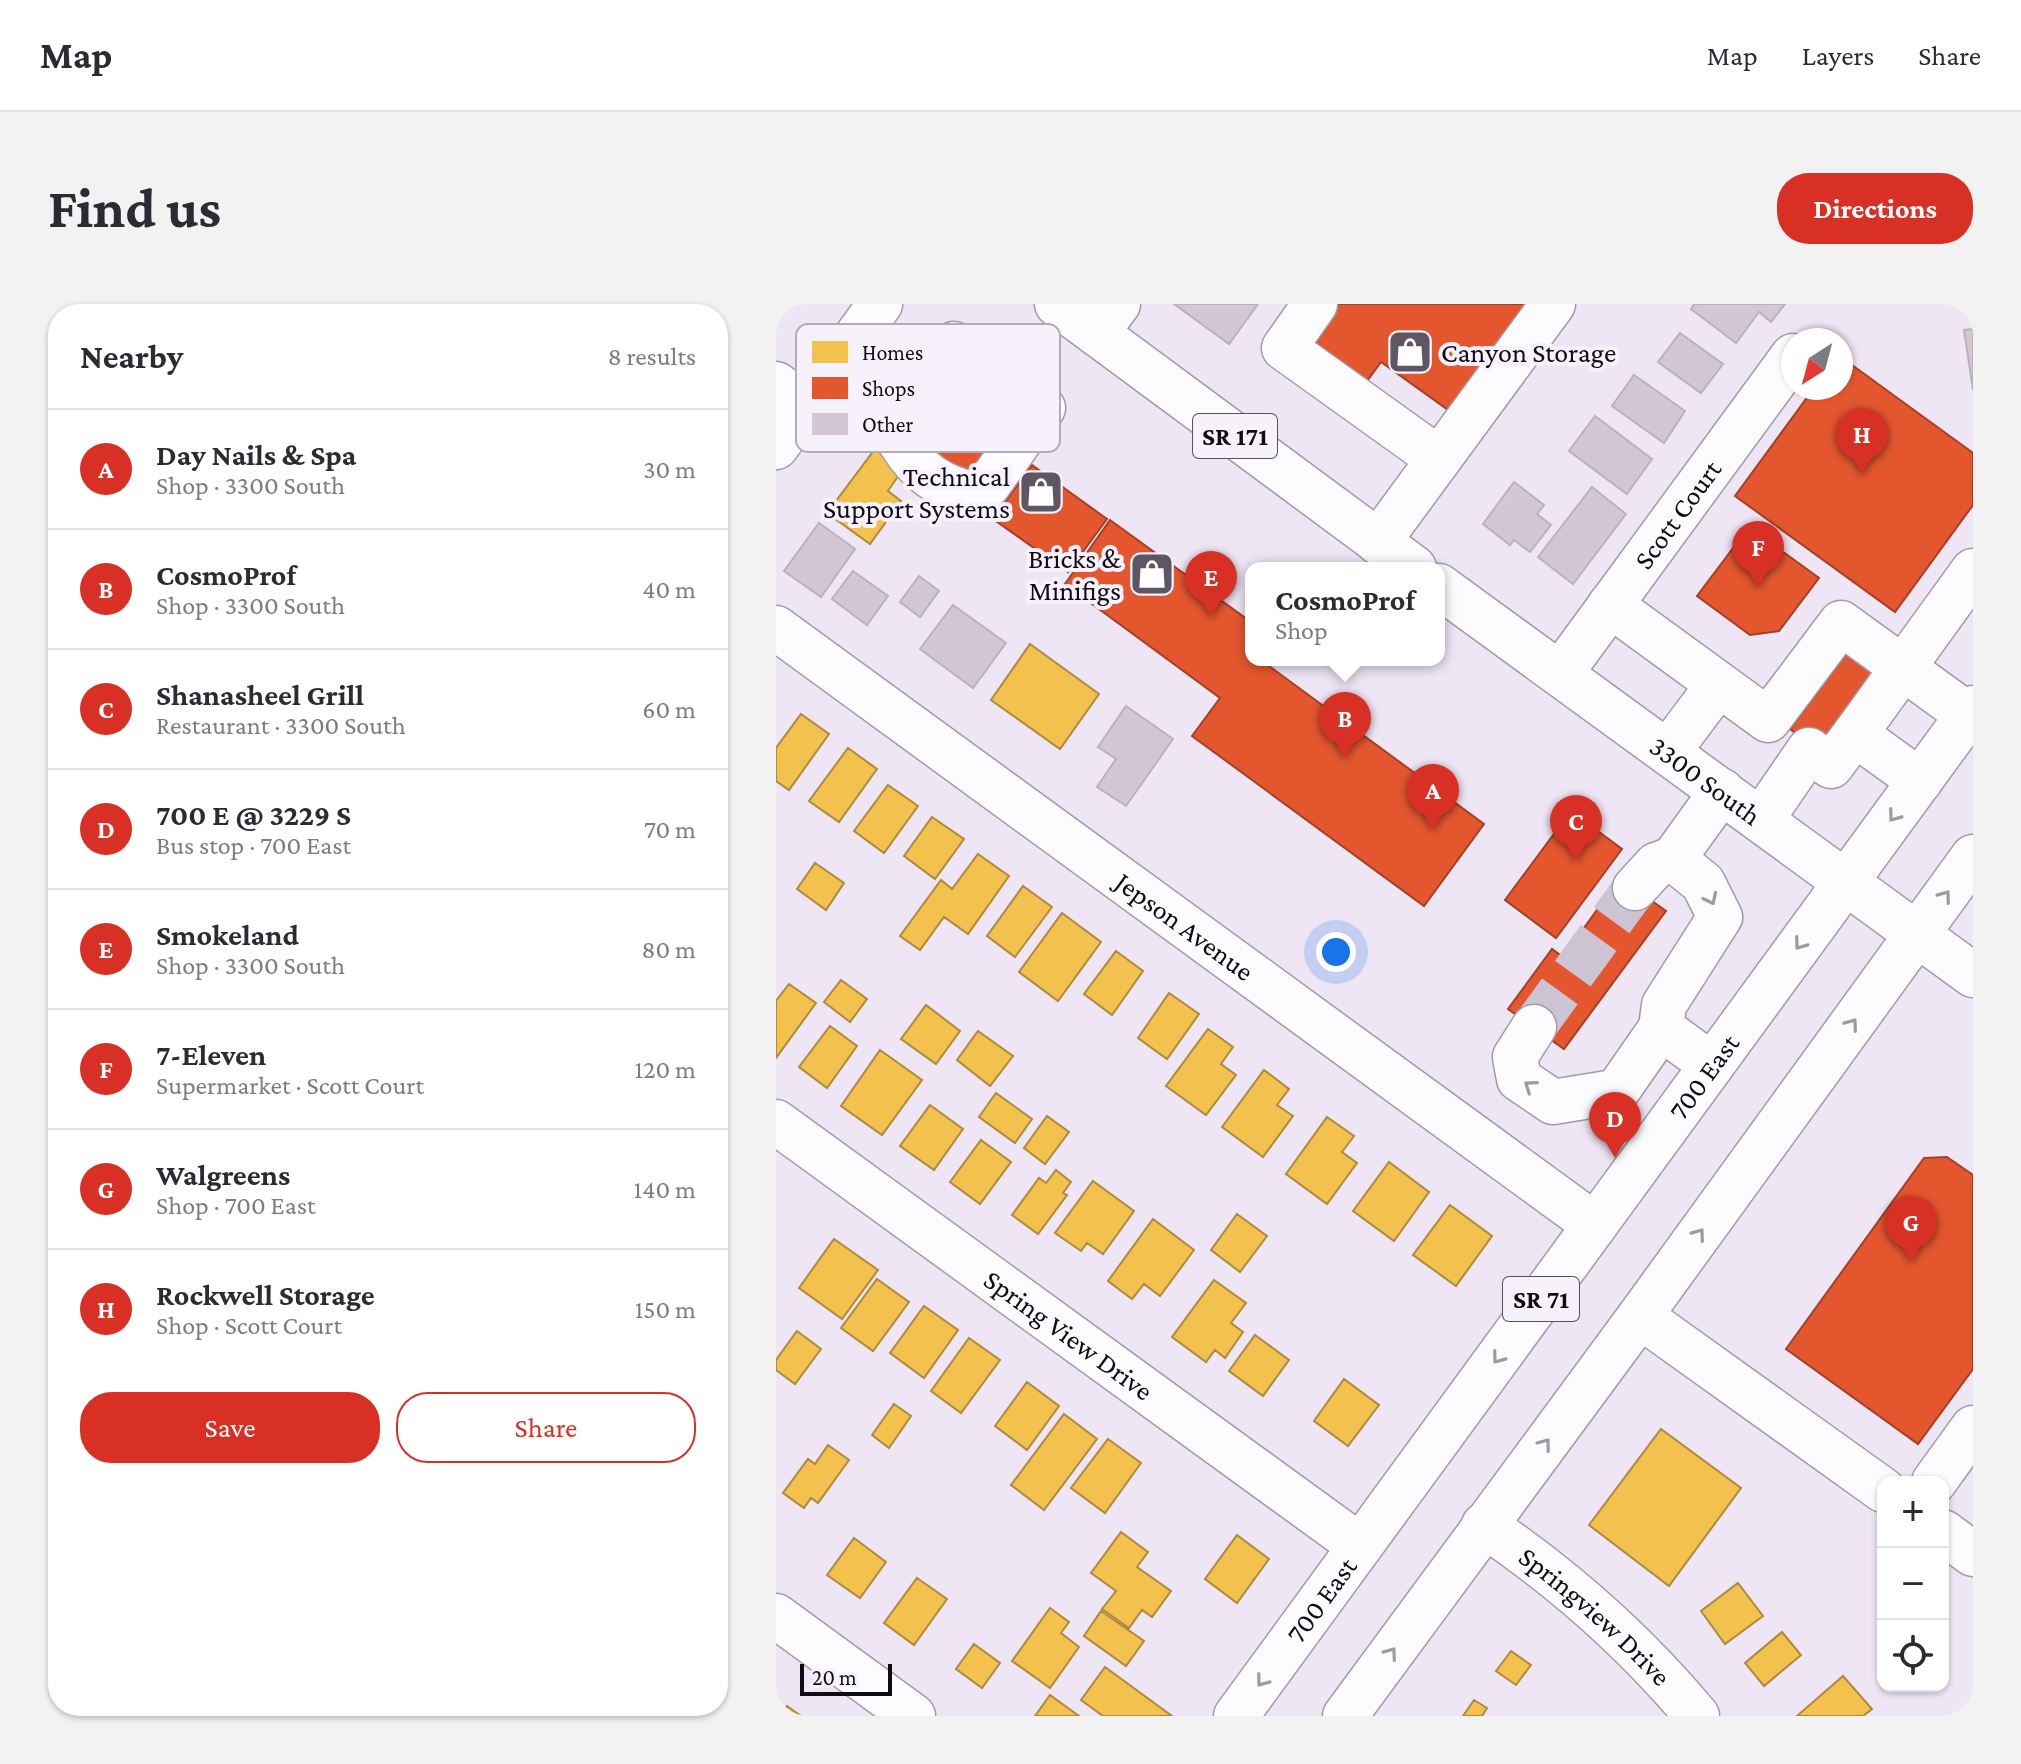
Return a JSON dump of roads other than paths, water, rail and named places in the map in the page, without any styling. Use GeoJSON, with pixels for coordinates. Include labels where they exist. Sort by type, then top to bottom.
{"type":"FeatureCollection","features":[{"type":"Feature","properties":{"kind":"main road"},"geometry":{"type":"LineString","coordinates":[[860,324],[880,304]]}},
{"type":"Feature","properties":{"kind":"main road","name":"SR 171"},"geometry":{"type":"LineString","coordinates":[[1057,304],[1107,318],[1406,562]]}},
{"type":"Feature","properties":{"kind":"main road"},"geometry":{"type":"LineString","coordinates":[[1315,304],[1284,348],[1439,459]]}},
{"type":"Feature","properties":{"kind":"main road"},"geometry":{"type":"LineString","coordinates":[[1378,542],[1553,304]]}},
{"type":"Feature","properties":{"kind":"main road","name":"Scott Court"},"geometry":{"type":"LineString","coordinates":[[1560,674],[1781,373]]}},
{"type":"Feature","properties":{"kind":"main road"},"geometry":{"type":"LineString","coordinates":[[776,447],[791,395]]}},
{"type":"Feature","properties":{"kind":"main road"},"geometry":{"type":"LineString","coordinates":[[906,452],[914,464],[947,487],[974,495],[988,485],[1012,452]]}},
{"type":"Feature","properties":{"kind":"main road"},"geometry":{"type":"LineString","coordinates":[[1610,605],[1831,766],[1973,571]]}},
{"type":"Feature","properties":{"kind":"main road","name":"3300 South"},"geometry":{"type":"LineString","coordinates":[[1445,590],[1973,975]]}},
{"type":"Feature","properties":{"kind":"main road"},"geometry":{"type":"LineString","coordinates":[[1768,720],[1841,623],[1902,668],[1970,711]]}},
{"type":"Feature","properties":{"kind":"main road","name":"Jepson Avenue"},"geometry":{"type":"LineString","coordinates":[[776,628],[1595,1225]]}},
{"type":"Feature","properties":{"kind":"main road"},"geometry":{"type":"LineString","coordinates":[[1668,752],[1718,685]]}},
{"type":"Feature","properties":{"kind":"main road","name":"700 East"},"geometry":{"type":"LineString","coordinates":[[1236,1716],[1970,711]]}},
{"type":"Feature","properties":{"kind":"main road"},"geometry":{"type":"LineString","coordinates":[[1855,734],[1920,781]]}},
{"type":"Feature","properties":{"kind":"main road"},"geometry":{"type":"LineString","coordinates":[[1761,820],[1809,750]]}},
{"type":"Feature","properties":{"kind":"main road"},"geometry":{"type":"LineString","coordinates":[[1635,888],[1656,865],[1673,859],[1722,791]]}},
{"type":"Feature","properties":{"kind":"main road"},"geometry":{"type":"LineString","coordinates":[[1345,1716],[1973,857]]}},
{"type":"Feature","properties":{"kind":"main road"},"geometry":{"type":"LineString","coordinates":[[1534,1027],[1515,1057],[1519,1079],[1553,1102],[1614,1092],[1620,1087],[1661,1028],[1664,1005],[1720,917],[1703,883],[1673,859]]}},
{"type":"Feature","properties":{"kind":"main road"},"geometry":{"type":"LineString","coordinates":[[1661,1028],[1712,1065]]}},
{"type":"Feature","properties":{"kind":"main road","name":"Spring View Drive"},"geometry":{"type":"LineString","coordinates":[[776,1122],[1360,1546]]}},
{"type":"Feature","properties":{"kind":"main road"},"geometry":{"type":"LineString","coordinates":[[1640,1316],[1877,1486]]}},
{"type":"Feature","properties":{"kind":"main road"},"geometry":{"type":"LineString","coordinates":[[1938,1476],[1973,1428]]}},
{"type":"Feature","properties":{"kind":"main road","name":"Springview Drive"},"geometry":{"type":"LineString","coordinates":[[1484,1525],[1541,1564],[1579,1595],[1697,1716]]}},
{"type":"Feature","properties":{"kind":"main road"},"geometry":{"type":"LineString","coordinates":[[1949,1536],[1973,1554]]}},
{"type":"Feature","properties":{"kind":"main road"},"geometry":{"type":"LineString","coordinates":[[776,1616],[913,1716]]}},
{"type":"Feature","properties":{"kind":"tunnel"},"geometry":{"type":"LineString","coordinates":[[1534,1027],[1635,888]]}},
{"type":"Feature","properties":{"kind":"place","name":"Canyon Storage"},"geometry":{"type":"Point","coordinates":[1410,352]}},
{"type":"Feature","properties":{"kind":"place","name":"Rockwell Storage"},"geometry":{"type":"Point","coordinates":[1862,474]}},
{"type":"Feature","properties":{"kind":"place","name":"Technical Support Systems"},"geometry":{"type":"Point","coordinates":[1041,492]}},
{"type":"Feature","properties":{"kind":"place","name":"Bricks & Minifigs"},"geometry":{"type":"Point","coordinates":[1152,574]}},
{"type":"Feature","properties":{"kind":"place","name":"7-Eleven"},"geometry":{"type":"Point","coordinates":[1758,587]}},
{"type":"Feature","properties":{"kind":"place","name":"Smokeland"},"geometry":{"type":"Point","coordinates":[1211,617]}},
{"type":"Feature","properties":{"kind":"place","name":"CosmoProf"},"geometry":{"type":"Point","coordinates":[1345,758]}},
{"type":"Feature","properties":{"kind":"place","name":"Day Nails & Spa"},"geometry":{"type":"Point","coordinates":[1433,830]}},
{"type":"Feature","properties":{"kind":"place","name":"Shanasheel Grill"},"geometry":{"type":"Point","coordinates":[1576,861]}},
{"type":"Feature","properties":{"kind":"place","name":"700 E @ 3229 S"},"geometry":{"type":"Point","coordinates":[1615,1158]}},
{"type":"Feature","properties":{"kind":"place","name":"Walgreens"},"geometry":{"type":"Point","coordinates":[1911,1262]}}]}
